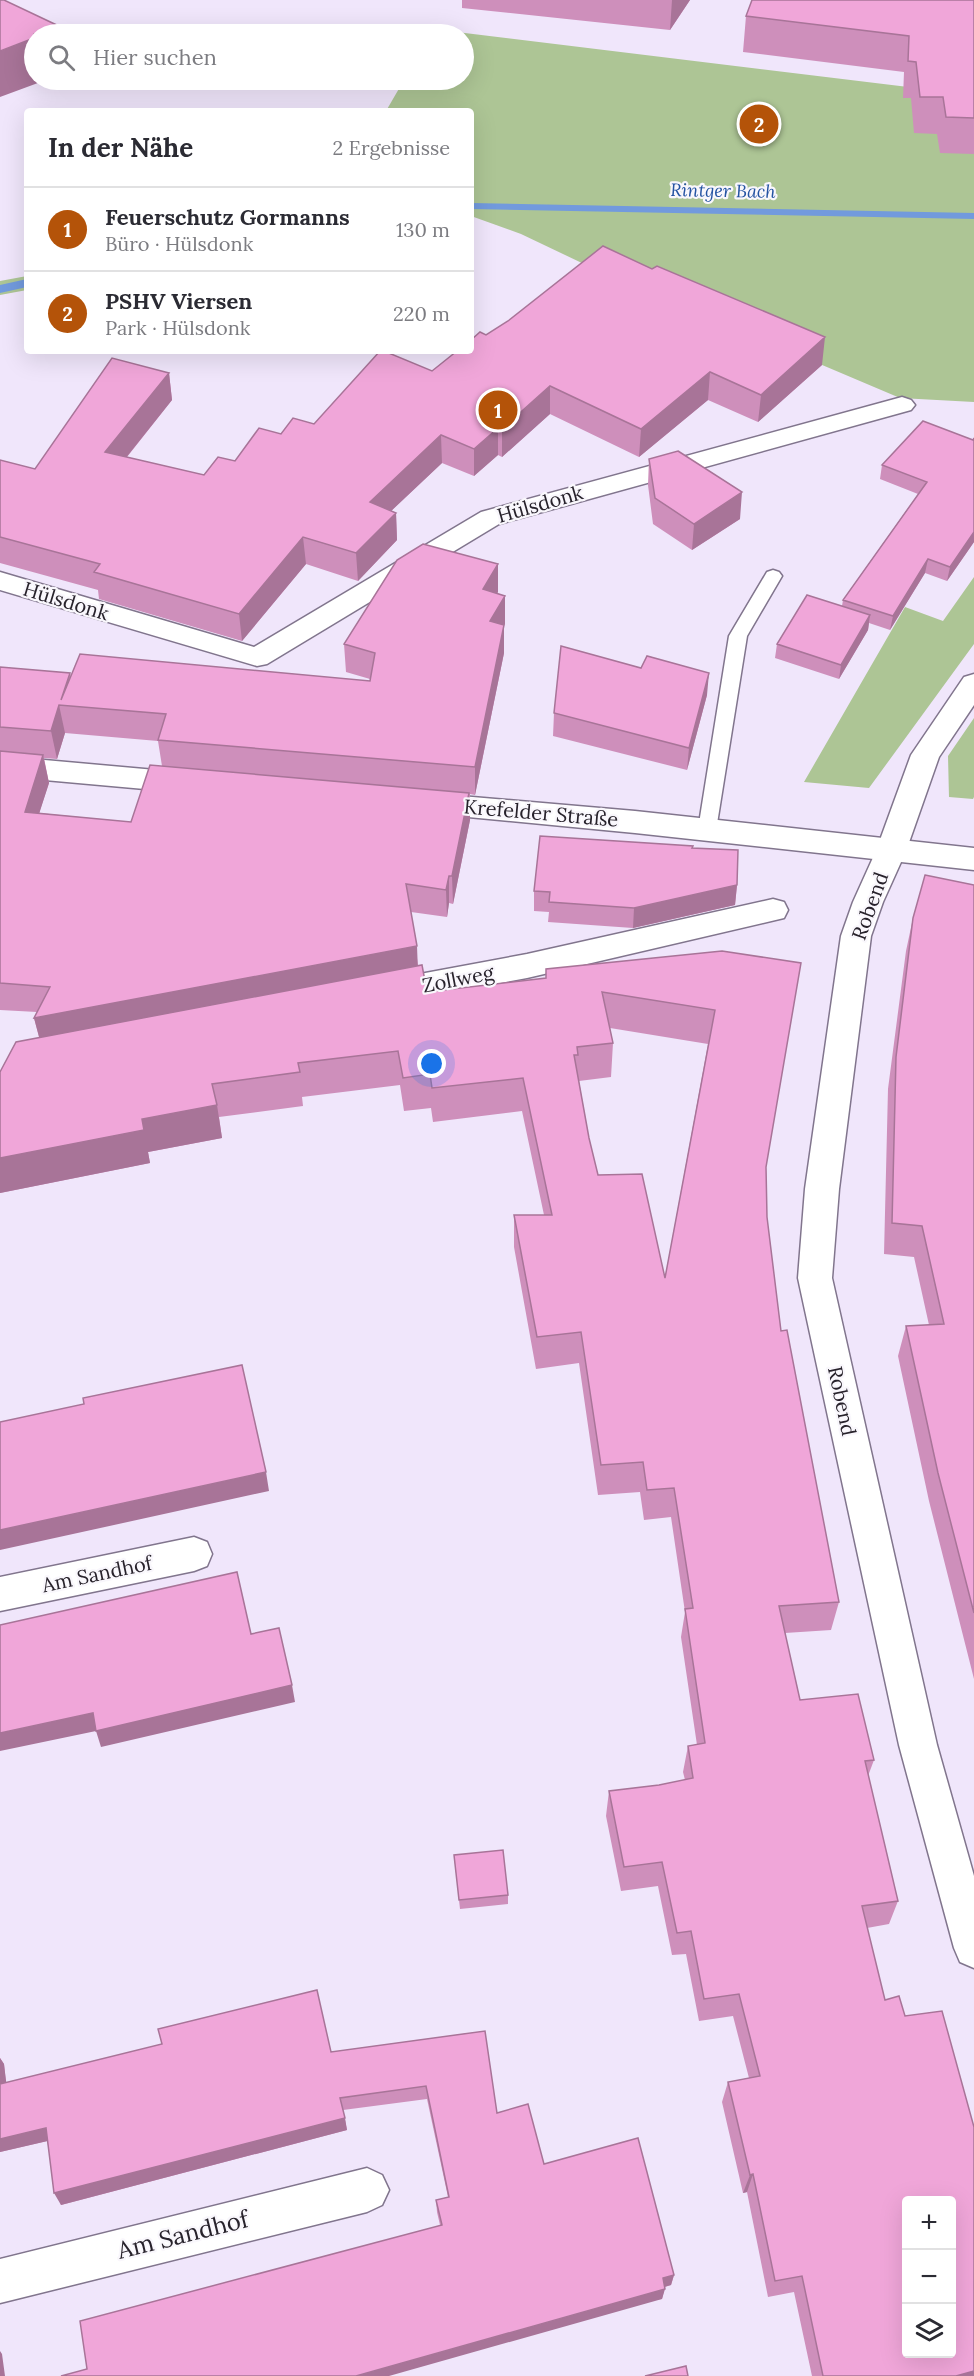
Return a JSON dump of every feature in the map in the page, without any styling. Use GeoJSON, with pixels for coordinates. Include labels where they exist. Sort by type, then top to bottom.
{"type":"FeatureCollection","features":[{"type":"Feature","properties":{"kind":"street","name":"Hülsdonk"},"geometry":{"type":"LineString","coordinates":[[0,581],[257,657],[490,518],[902,405]]}},
{"type":"Feature","properties":{"kind":"street","name":"Robend"},"geometry":{"type":"LineString","coordinates":[[974,684],[926,755],[891,851],[868,902],[856,936],[822,1189],[815,1278],[918,1745],[974,1948]]}},
{"type":"Feature","properties":{"kind":"street"},"geometry":{"type":"LineString","coordinates":[[0,766],[221,786]]}},
{"type":"Feature","properties":{"kind":"street","name":"Krefelder Straße"},"geometry":{"type":"LineString","coordinates":[[399,801],[707,830],[974,859]]}},
{"type":"Feature","properties":{"kind":"street","name":"Zollweg"},"geometry":{"type":"LineString","coordinates":[[351,999],[527,966],[773,909]]}},
{"type":"Feature","properties":{"kind":"street","name":"Am Sandhof"},"geometry":{"type":"LineString","coordinates":[[0,1594],[194,1554]]}},
{"type":"Feature","properties":{"kind":"street","name":"Am Sandhof"},"geometry":{"type":"LineString","coordinates":[[0,2281],[367,2190]]}},
{"type":"Feature","properties":{"kind":"lane"},"geometry":{"type":"LineString","coordinates":[[707,830],[738,636],[773,576]]}},
{"type":"Feature","properties":{"kind":"green space"},"geometry":{"type":"Polygon","coordinates":[[[474,34],[974,95],[974,402],[900,398],[584,264],[521,234],[474,217],[474,108],[388,108],[398,90],[474,90],[474,34]]]}},
{"type":"Feature","properties":{"kind":"green space"},"geometry":{"type":"Polygon","coordinates":[[[24,277],[24,291],[0,295],[0,281],[24,277]]]}},
{"type":"Feature","properties":{"kind":"green space"},"geometry":{"type":"Polygon","coordinates":[[[974,577],[974,644],[869,788],[804,782],[905,607],[943,621],[974,577]]]}},
{"type":"Feature","properties":{"kind":"green space"},"geometry":{"type":"Polygon","coordinates":[[[974,718],[974,797],[973,799],[949,797],[948,756],[974,718]]]}},
{"type":"Feature","properties":{"kind":"building"},"geometry":{"type":"Polygon","coordinates":[[[0,0],[55,24],[24,24],[24,42],[0,51],[0,0]]]}},
{"type":"Feature","properties":{"kind":"building"},"geometry":{"type":"Polygon","coordinates":[[[752,0],[974,0],[974,118],[946,117],[943,97],[920,97],[916,62],[908,61],[909,36],[746,16],[752,0]]]}},
{"type":"Feature","properties":{"kind":"building"},"geometry":{"type":"Polygon","coordinates":[[[603,246],[652,269],[657,266],[825,337],[761,395],[710,372],[641,429],[550,386],[502,429],[498,428],[474,449],[441,435],[370,502],[396,513],[356,553],[303,537],[239,614],[94,572],[100,564],[0,537],[0,460],[35,469],[112,358],[169,373],[105,452],[204,475],[218,457],[235,461],[259,428],[281,434],[293,418],[314,424],[377,354],[391,354],[432,371],[453,354],[474,354],[474,337],[480,332],[486,335],[508,321],[603,246]]]}},
{"type":"Feature","properties":{"kind":"building"},"geometry":{"type":"Polygon","coordinates":[[[923,421],[973,440],[974,438],[974,532],[950,567],[928,559],[893,616],[843,600],[927,482],[882,465],[923,421]]]}},
{"type":"Feature","properties":{"kind":"building"},"geometry":{"type":"Polygon","coordinates":[[[678,451],[742,492],[694,524],[655,498],[649,459],[678,451]]]}},
{"type":"Feature","properties":{"kind":"building"},"geometry":{"type":"Polygon","coordinates":[[[423,544],[498,564],[483,589],[505,596],[490,621],[504,625],[475,767],[158,740],[166,714],[59,705],[51,731],[0,727],[0,667],[70,673],[61,700],[80,654],[370,681],[375,653],[344,644],[397,560],[423,544]]]}},
{"type":"Feature","properties":{"kind":"building"},"geometry":{"type":"Polygon","coordinates":[[[807,595],[870,615],[841,665],[777,644],[807,595]]]}},
{"type":"Feature","properties":{"kind":"building"},"geometry":{"type":"Polygon","coordinates":[[[561,646],[641,668],[647,656],[709,673],[689,748],[554,713],[561,646]]]}},
{"type":"Feature","properties":{"kind":"building"},"geometry":{"type":"Polygon","coordinates":[[[0,751],[43,755],[25,812],[131,822],[150,765],[469,793],[452,876],[449,876],[446,890],[406,884],[417,946],[34,1018],[50,987],[0,983],[0,751]]]}},
{"type":"Feature","properties":{"kind":"building"},"geometry":{"type":"Polygon","coordinates":[[[540,836],[738,850],[737,885],[634,908],[549,902],[550,892],[534,891],[540,836]]]}},
{"type":"Feature","properties":{"kind":"building"},"geometry":{"type":"Polygon","coordinates":[[[925,875],[974,885],[974,1613],[938,1473],[906,1326],[944,1324],[922,1226],[892,1223],[896,1057],[913,918],[925,875]]]}},
{"type":"Feature","properties":{"kind":"building"},"geometry":{"type":"Polygon","coordinates":[[[722,951],[801,963],[766,1167],[767,1217],[781,1331],[787,1330],[839,1602],[779,1606],[800,1700],[858,1694],[874,1760],[865,1761],[898,1901],[862,1906],[885,2000],[899,1996],[905,2016],[942,2011],[974,2127],[974,2371],[956,2376],[823,2376],[802,2276],[775,2281],[753,2174],[750,2175],[728,2082],[760,2076],[739,1994],[704,1999],[691,1931],[677,1933],[662,1862],[624,1867],[609,1791],[693,1778],[688,1746],[705,1743],[685,1609],[693,1608],[674,1488],[647,1490],[643,1462],[601,1465],[581,1332],[537,1337],[514,1215],[552,1215],[523,1078],[432,1088],[430,1074],[403,1078],[398,1051],[298,1063],[300,1072],[212,1084],[217,1105],[142,1119],[144,1130],[0,1158],[0,1072],[16,1042],[422,965],[427,992],[546,978],[546,969],[722,951]],[[602,992],[613,1043],[577,1047],[578,1055],[574,1055],[598,1175],[642,1174],[665,1278],[715,1010],[602,992]]]}},
{"type":"Feature","properties":{"kind":"building"},"geometry":{"type":"Polygon","coordinates":[[[242,1365],[266,1472],[0,1530],[0,1422],[84,1404],[83,1398],[242,1365]]]}},
{"type":"Feature","properties":{"kind":"building"},"geometry":{"type":"Polygon","coordinates":[[[237,1572],[251,1634],[279,1628],[292,1685],[96,1731],[93,1713],[0,1733],[0,1625],[237,1572]]]}},
{"type":"Feature","properties":{"kind":"building"},"geometry":{"type":"Polygon","coordinates":[[[503,1850],[508,1895],[459,1900],[454,1855],[503,1850]]]}},
{"type":"Feature","properties":{"kind":"building"},"geometry":{"type":"Polygon","coordinates":[[[317,1990],[331,2052],[485,2031],[497,2113],[528,2104],[544,2164],[638,2138],[674,2275],[663,2278],[665,2289],[356,2376],[61,2376],[87,2369],[80,2321],[442,2225],[436,2200],[449,2197],[426,2086],[340,2098],[345,2118],[54,2193],[46,2128],[0,2139],[0,2084],[162,2044],[158,2029],[317,1990]]]}},
{"type":"Feature","properties":{"kind":"building"},"geometry":{"type":"Polygon","coordinates":[[[686,2366],[688,2376],[645,2376],[686,2366]]]}},
{"type":"Feature","properties":{"kind":"waterway","name":"Rintger Bach"},"geometry":{"type":"LineString","coordinates":[[474,206],[974,216]]}},
{"type":"Feature","properties":{"kind":"waterway","name":"Rintger Bach"},"geometry":{"type":"LineString","coordinates":[[0,289],[24,284]]}},
{"type":"Feature","properties":{"kind":"place","name":"PSHV Viersen"},"geometry":{"type":"Point","coordinates":[759,124]}},
{"type":"Feature","properties":{"kind":"place","name":"Feuerschutz Gormanns"},"geometry":{"type":"Point","coordinates":[498,410]}}]}
